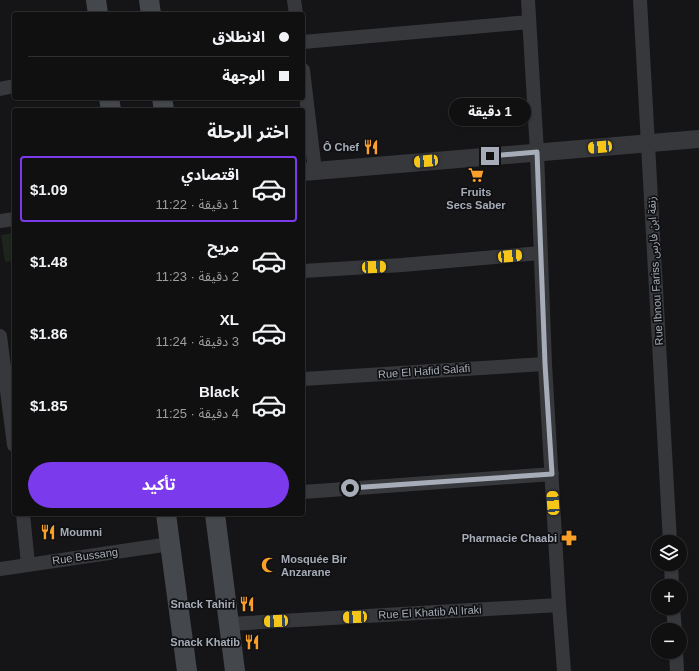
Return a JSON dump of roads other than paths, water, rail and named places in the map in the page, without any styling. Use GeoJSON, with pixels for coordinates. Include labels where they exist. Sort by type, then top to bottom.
{"type":"FeatureCollection","features":[{"type":"Feature","properties":{"kind":"main road"},"geometry":{"type":"LineString","coordinates":[[96,0],[98,12]]}},
{"type":"Feature","properties":{"kind":"main road"},"geometry":{"type":"LineString","coordinates":[[149,0],[151,12]]}},
{"type":"Feature","properties":{"kind":"main road"},"geometry":{"type":"LineString","coordinates":[[166,516],[188,671]]}},
{"type":"Feature","properties":{"kind":"main road"},"geometry":{"type":"LineString","coordinates":[[215,516],[235,671]]}},
{"type":"Feature","properties":{"kind":"street"},"geometry":{"type":"LineString","coordinates":[[294,0],[296,12]]}},
{"type":"Feature","properties":{"kind":"street"},"geometry":{"type":"LineString","coordinates":[[528,0],[537,152],[545,364],[564,671]]}},
{"type":"Feature","properties":{"kind":"street","name":"Rue Ibnou Fariss زنقة ابن فارس"},"geometry":{"type":"LineString","coordinates":[[640,0],[670,535]]}},
{"type":"Feature","properties":{"kind":"street"},"geometry":{"type":"LineString","coordinates":[[305,42],[529,22]]}},
{"type":"Feature","properties":{"kind":"street"},"geometry":{"type":"LineString","coordinates":[[0,89],[12,86]]}},
{"type":"Feature","properties":{"kind":"street"},"geometry":{"type":"LineString","coordinates":[[305,100],[309,171],[699,139]]}},
{"type":"Feature","properties":{"kind":"street"},"geometry":{"type":"LineString","coordinates":[[0,221],[12,219]]}},
{"type":"Feature","properties":{"kind":"street"},"geometry":{"type":"LineString","coordinates":[[305,271],[402,265],[541,253]]}},
{"type":"Feature","properties":{"kind":"street"},"geometry":{"type":"LineString","coordinates":[[0,336],[12,429]]}},
{"type":"Feature","properties":{"kind":"street","name":"Rue El Hafid Salafi"},"geometry":{"type":"LineString","coordinates":[[305,379],[545,364]]}},
{"type":"Feature","properties":{"kind":"street"},"geometry":{"type":"LineString","coordinates":[[305,492],[552,474]]}},
{"type":"Feature","properties":{"kind":"street"},"geometry":{"type":"LineString","coordinates":[[23,516],[28,564]]}},
{"type":"Feature","properties":{"kind":"street","name":"Rue Bussang"},"geometry":{"type":"LineString","coordinates":[[0,569],[170,544]]}},
{"type":"Feature","properties":{"kind":"street","name":"Rue El Khatib Al Iraki"},"geometry":{"type":"LineString","coordinates":[[229,624],[559,605]]}},
{"type":"Feature","properties":{"kind":"street"},"geometry":{"type":"LineString","coordinates":[[676,659],[677,671]]}},
{"type":"Feature","properties":{"kind":"place","name":"Ô Chef"},"geometry":{"type":"Point","coordinates":[371,147]}},
{"type":"Feature","properties":{"kind":"place","name":"Fruits Secs Saber"},"geometry":{"type":"Point","coordinates":[476,175]}},
{"type":"Feature","properties":{"kind":"place","name":"Moumni"},"geometry":{"type":"Point","coordinates":[48,532]}},
{"type":"Feature","properties":{"kind":"place","name":"Pharmacie Chaabi"},"geometry":{"type":"Point","coordinates":[569,538]}},
{"type":"Feature","properties":{"kind":"place","name":"Mosquée Bir Anzarane"},"geometry":{"type":"Point","coordinates":[269,565]}},
{"type":"Feature","properties":{"kind":"place","name":"Snack Tahiri"},"geometry":{"type":"Point","coordinates":[247,604]}},
{"type":"Feature","properties":{"kind":"place","name":"Snack Khatib"},"geometry":{"type":"Point","coordinates":[252,642]}}]}
